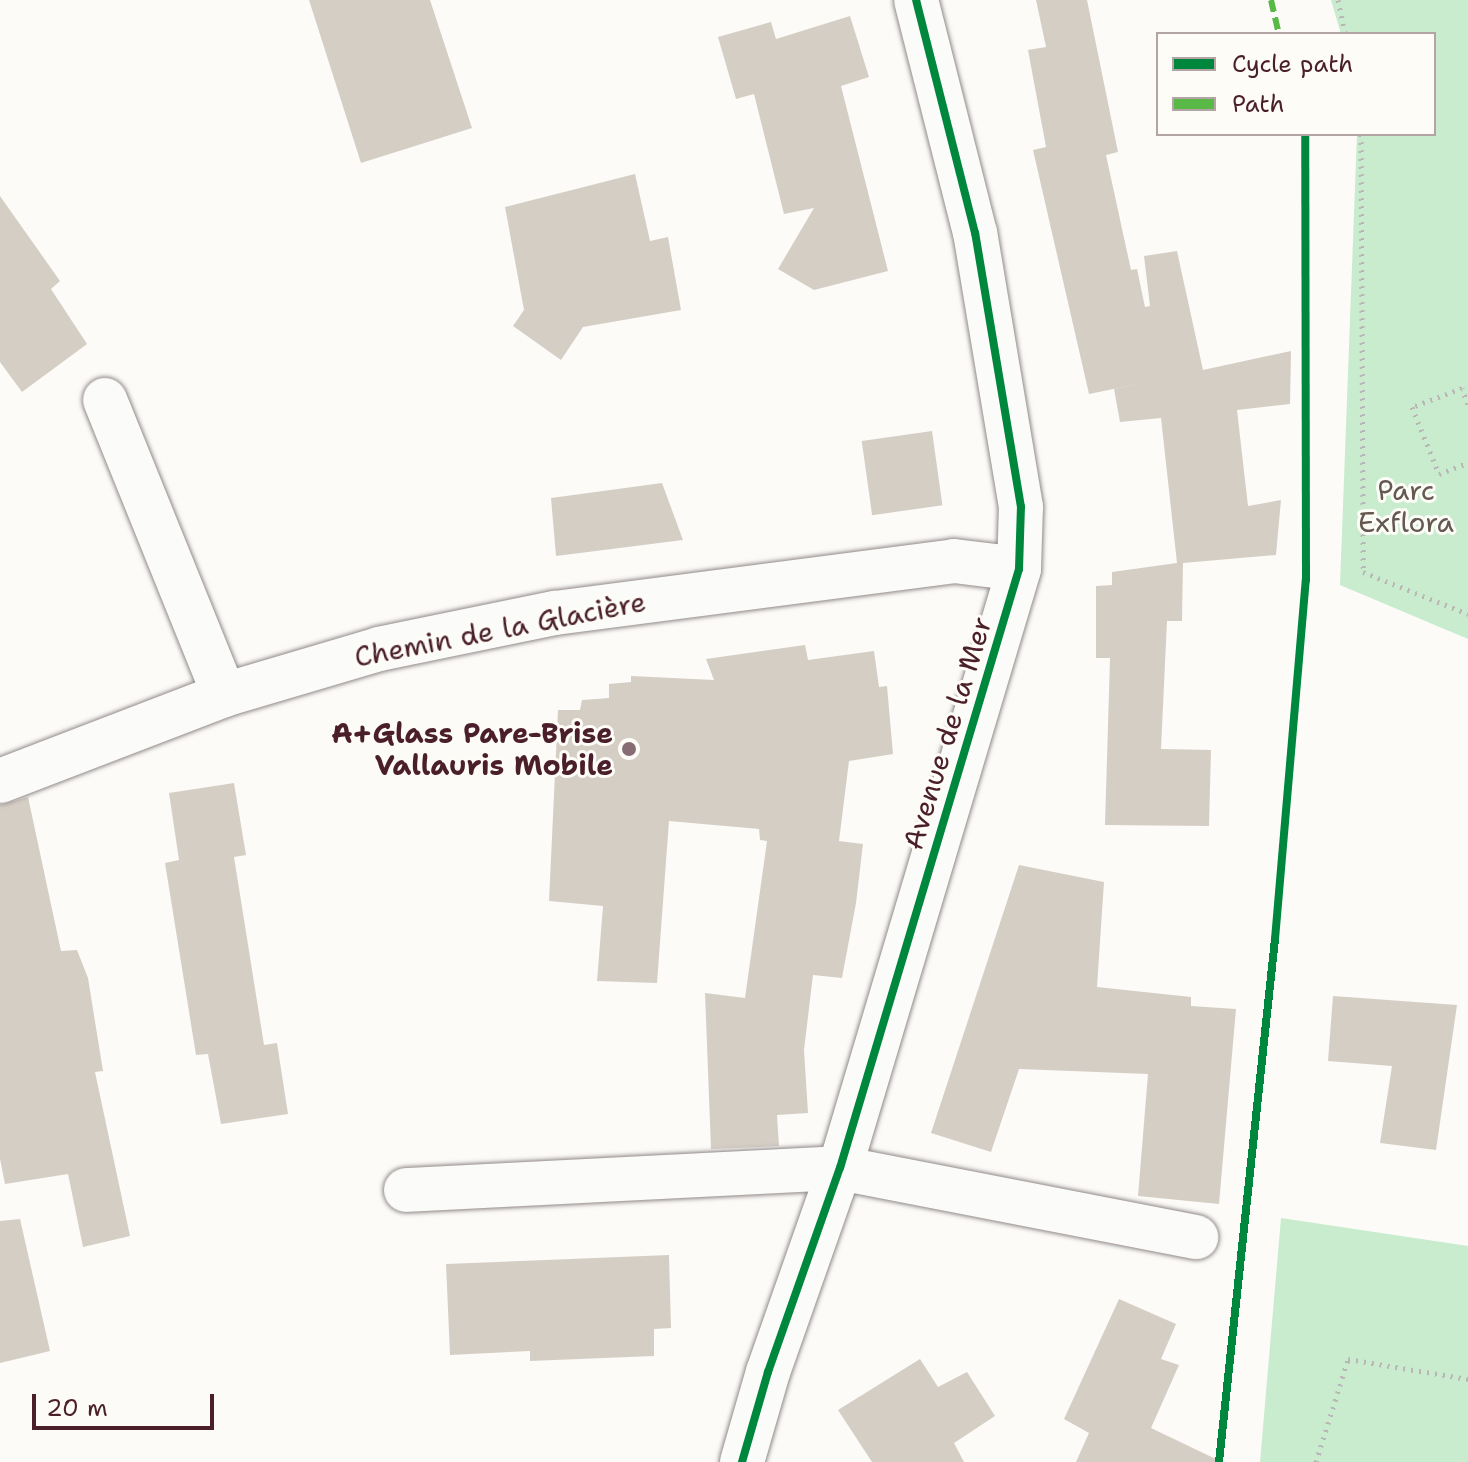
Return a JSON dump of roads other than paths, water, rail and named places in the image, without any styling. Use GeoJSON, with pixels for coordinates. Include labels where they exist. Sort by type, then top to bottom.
{"type":"FeatureCollection","features":[{"type":"Feature","properties":{"kind":"street","name":"Avenue de la Mer"},"geometry":{"type":"LineString","coordinates":[[742,1462],[768,1372],[840,1168],[1019,569],[1021,507],[975,233],[916,0]]}},
{"type":"Feature","properties":{"kind":"street"},"geometry":{"type":"LineString","coordinates":[[105,400],[224,695]]}},
{"type":"Feature","properties":{"kind":"street","name":"Chemin de la Glacière"},"geometry":{"type":"LineString","coordinates":[[0,781],[224,695],[379,649],[555,613],[954,561],[1019,569]]}},
{"type":"Feature","properties":{"kind":"street"},"geometry":{"type":"LineString","coordinates":[[406,1190],[840,1168],[1196,1237]]}},
{"type":"Feature","properties":{"kind":"place","name":"A+Glass Pare-Brise Vallauris Mobile"},"geometry":{"type":"Point","coordinates":[629,749]}},
{"type":"Feature","properties":{"kind":"park label","name":"Parc Exflora"},"geometry":{"type":"Point","coordinates":[1406,506]}}]}
